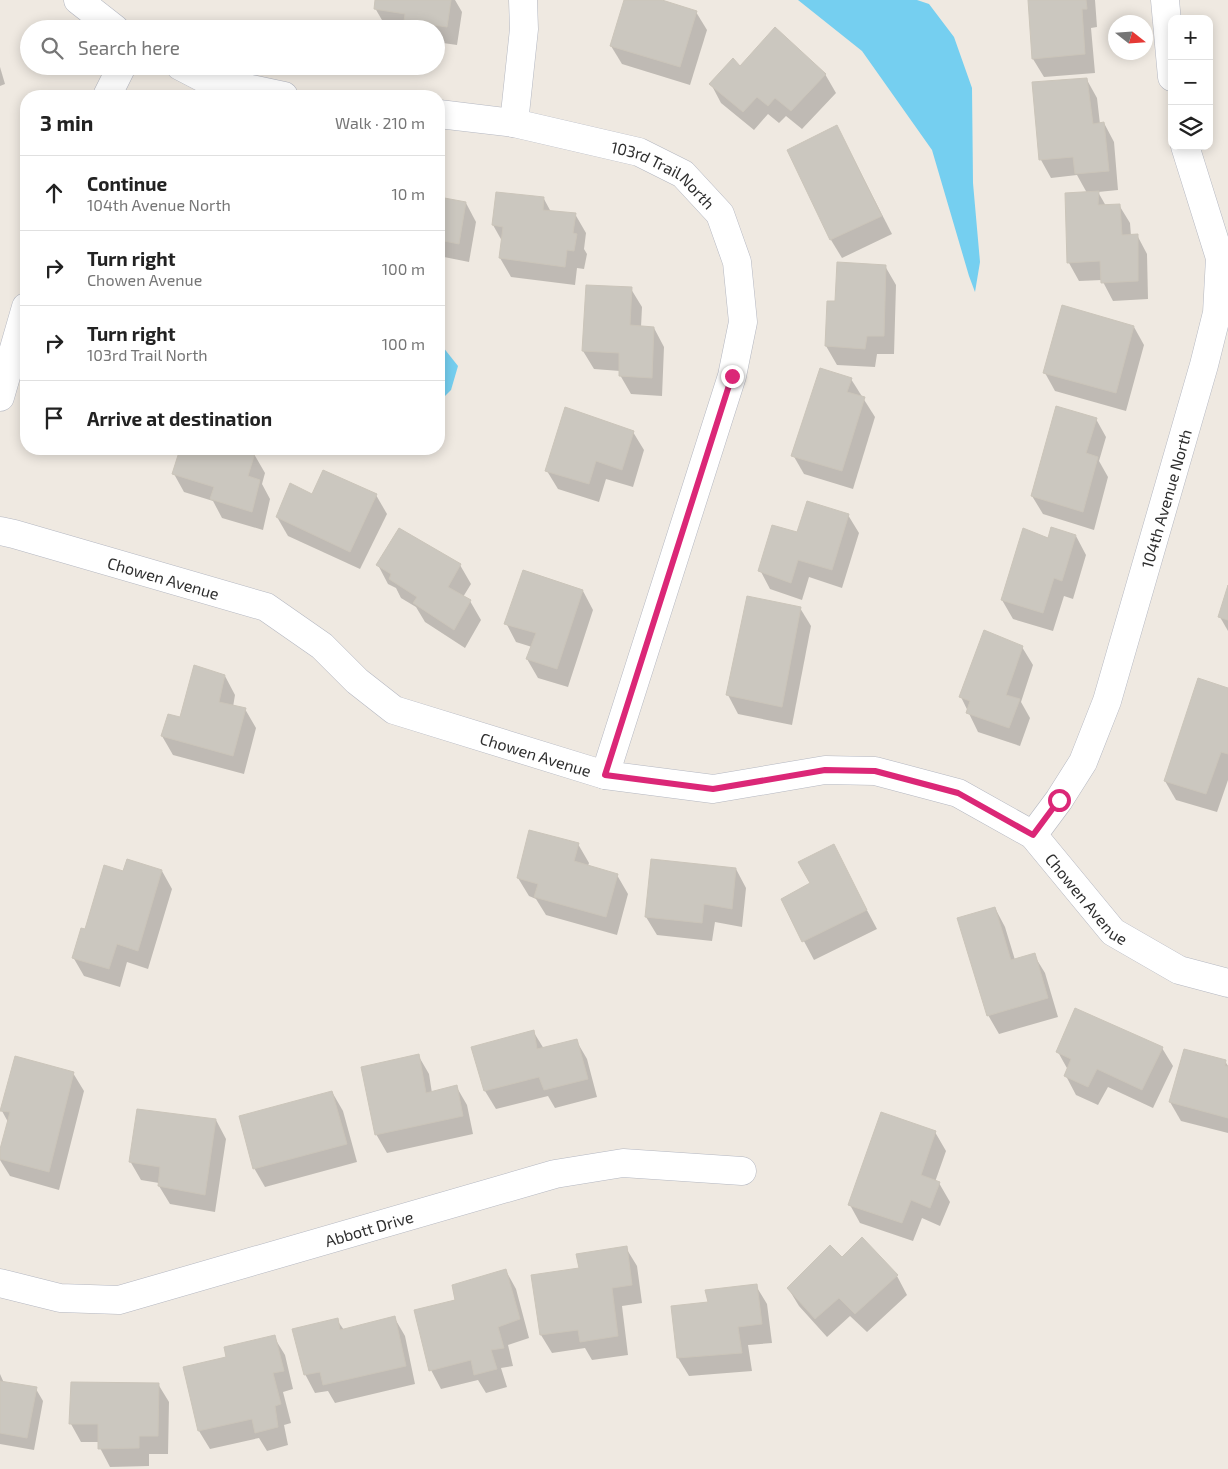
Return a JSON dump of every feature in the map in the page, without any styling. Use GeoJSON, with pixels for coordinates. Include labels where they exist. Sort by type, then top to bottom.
{"type":"FeatureCollection","features":[{"type":"Feature","properties":{"kind":"street"},"geometry":{"type":"LineString","coordinates":[[78,0],[104,20]]}},
{"type":"Feature","properties":{"kind":"street"},"geometry":{"type":"LineString","coordinates":[[514,123],[524,29],[523,0]]}},
{"type":"Feature","properties":{"kind":"street"},"geometry":{"type":"LineString","coordinates":[[1165,0],[1170,60]]}},
{"type":"Feature","properties":{"kind":"street"},"geometry":{"type":"LineString","coordinates":[[110,90],[118,75]]}},
{"type":"Feature","properties":{"kind":"street"},"geometry":{"type":"LineString","coordinates":[[197,75],[205,79],[256,90]]}},
{"type":"Feature","properties":{"kind":"street","name":"103rd Trail North"},"geometry":{"type":"LineString","coordinates":[[445,115],[514,123],[639,152],[683,174],[720,214],[737,262],[743,322],[732,376],[605,775]]}},
{"type":"Feature","properties":{"kind":"street","name":"104th Avenue North"},"geometry":{"type":"LineString","coordinates":[[1033,835],[1059,800],[1083,762],[1107,701],[1204,365],[1217,313],[1220,258],[1186,150]]}},
{"type":"Feature","properties":{"kind":"street"},"geometry":{"type":"LineString","coordinates":[[0,397],[20,328]]}},
{"type":"Feature","properties":{"kind":"street","name":"Chowen Avenue"},"geometry":{"type":"LineString","coordinates":[[0,531],[266,607],[322,646],[358,681],[394,710],[605,775],[713,789],[825,770],[875,771],[958,793],[1033,835],[1113,932],[1179,970],[1228,983]]}},
{"type":"Feature","properties":{"kind":"street","name":"Abbott Drive"},"geometry":{"type":"LineString","coordinates":[[0,1283],[60,1298],[119,1300],[555,1174],[623,1163],[742,1171]]}},
{"type":"Feature","properties":{"kind":"water"},"geometry":{"type":"Polygon","coordinates":[[[798,0],[917,0],[929,4],[954,37],[972,88],[973,183],[980,262],[975,292],[932,150],[862,51],[798,0]]]}},
{"type":"Feature","properties":{"kind":"water"},"geometry":{"type":"Polygon","coordinates":[[[445,350],[458,366],[451,390],[445,396],[445,350]]]}},
{"type":"Feature","properties":{"kind":"building"},"geometry":{"type":"Polygon","coordinates":[[[375,0],[451,0],[447,27],[445,27],[445,20],[404,20],[405,14],[374,9],[375,0]]]}},
{"type":"Feature","properties":{"kind":"building"},"geometry":{"type":"Polygon","coordinates":[[[624,0],[662,0],[697,11],[680,67],[610,46],[624,0]]]}},
{"type":"Feature","properties":{"kind":"building"},"geometry":{"type":"Polygon","coordinates":[[[1028,0],[1086,0],[1087,9],[1082,9],[1085,54],[1032,59],[1028,0]]]}},
{"type":"Feature","properties":{"kind":"building"},"geometry":{"type":"Polygon","coordinates":[[[775,27],[826,74],[791,111],[775,98],[768,106],[757,97],[743,112],[709,84],[733,58],[740,66],[775,27]]]}},
{"type":"Feature","properties":{"kind":"building"},"geometry":{"type":"Polygon","coordinates":[[[1087,78],[1093,124],[1104,122],[1109,171],[1075,174],[1073,157],[1039,160],[1032,82],[1087,78]]]}},
{"type":"Feature","properties":{"kind":"building"},"geometry":{"type":"Polygon","coordinates":[[[837,125],[882,216],[830,240],[787,150],[837,125]]]}},
{"type":"Feature","properties":{"kind":"building"},"geometry":{"type":"Polygon","coordinates":[[[1099,191],[1098,205],[1120,204],[1122,235],[1138,234],[1138,281],[1101,283],[1100,261],[1067,263],[1065,193],[1099,191]]]}},
{"type":"Feature","properties":{"kind":"building"},"geometry":{"type":"Polygon","coordinates":[[[496,192],[544,197],[543,210],[576,213],[573,233],[577,234],[574,251],[567,250],[565,267],[499,258],[503,227],[492,225],[496,192]]]}},
{"type":"Feature","properties":{"kind":"building"},"geometry":{"type":"Polygon","coordinates":[[[445,198],[466,202],[459,244],[445,241],[445,198]]]}},
{"type":"Feature","properties":{"kind":"building"},"geometry":{"type":"Polygon","coordinates":[[[837,262],[886,265],[884,336],[867,336],[865,349],[825,346],[827,301],[835,301],[837,262]]]}},
{"type":"Feature","properties":{"kind":"building"},"geometry":{"type":"Polygon","coordinates":[[[586,285],[632,287],[630,325],[654,327],[652,378],[619,376],[619,353],[582,351],[586,285]]]}},
{"type":"Feature","properties":{"kind":"building"},"geometry":{"type":"Polygon","coordinates":[[[1062,305],[1134,326],[1116,393],[1043,373],[1062,305]]]}},
{"type":"Feature","properties":{"kind":"building"},"geometry":{"type":"Polygon","coordinates":[[[820,368],[852,378],[847,392],[865,397],[842,471],[791,456],[820,368]]]}},
{"type":"Feature","properties":{"kind":"building"},"geometry":{"type":"Polygon","coordinates":[[[1056,406],[1097,418],[1086,453],[1098,457],[1083,512],[1031,496],[1056,406]]]}},
{"type":"Feature","properties":{"kind":"building"},"geometry":{"type":"Polygon","coordinates":[[[565,407],[634,431],[622,470],[596,461],[589,484],[545,471],[565,407]]]}},
{"type":"Feature","properties":{"kind":"building"},"geometry":{"type":"Polygon","coordinates":[[[178,455],[254,455],[248,476],[260,480],[252,512],[210,499],[214,487],[172,474],[178,455]]]}},
{"type":"Feature","properties":{"kind":"building"},"geometry":{"type":"Polygon","coordinates":[[[323,470],[377,494],[350,552],[276,517],[290,483],[312,494],[323,470]]]}},
{"type":"Feature","properties":{"kind":"building"},"geometry":{"type":"Polygon","coordinates":[[[807,501],[849,514],[832,570],[798,560],[791,583],[758,571],[772,525],[797,532],[807,501]]]}},
{"type":"Feature","properties":{"kind":"building"},"geometry":{"type":"Polygon","coordinates":[[[1051,527],[1076,535],[1062,581],[1054,578],[1043,613],[1001,600],[1023,528],[1048,538],[1051,527]]]}},
{"type":"Feature","properties":{"kind":"building"},"geometry":{"type":"Polygon","coordinates":[[[399,528],[461,564],[448,587],[471,600],[454,630],[413,603],[417,597],[389,579],[391,574],[376,565],[399,528]]]}},
{"type":"Feature","properties":{"kind":"building"},"geometry":{"type":"Polygon","coordinates":[[[523,570],[583,590],[557,669],[526,659],[536,633],[504,624],[523,570]]]}},
{"type":"Feature","properties":{"kind":"building"},"geometry":{"type":"Polygon","coordinates":[[[1228,585],[1228,620],[1218,617],[1228,585]]]}},
{"type":"Feature","properties":{"kind":"building"},"geometry":{"type":"Polygon","coordinates":[[[747,596],[801,607],[782,707],[726,695],[747,596]]]}},
{"type":"Feature","properties":{"kind":"building"},"geometry":{"type":"Polygon","coordinates":[[[984,630],[1023,646],[1006,695],[1020,699],[1009,728],[966,713],[970,701],[959,697],[984,630]]]}},
{"type":"Feature","properties":{"kind":"building"},"geometry":{"type":"Polygon","coordinates":[[[194,665],[225,675],[219,702],[246,708],[233,756],[161,736],[168,714],[180,717],[194,665]]]}},
{"type":"Feature","properties":{"kind":"building"},"geometry":{"type":"Polygon","coordinates":[[[1198,678],[1228,688],[1228,754],[1221,752],[1206,794],[1164,781],[1198,678]]]}},
{"type":"Feature","properties":{"kind":"building"},"geometry":{"type":"Polygon","coordinates":[[[529,830],[579,843],[574,861],[618,874],[606,917],[534,897],[538,884],[517,878],[529,830]]]}},
{"type":"Feature","properties":{"kind":"building"},"geometry":{"type":"Polygon","coordinates":[[[834,844],[867,910],[802,942],[781,899],[810,883],[798,862],[834,844]]]}},
{"type":"Feature","properties":{"kind":"building"},"geometry":{"type":"Polygon","coordinates":[[[127,859],[162,870],[138,951],[117,944],[109,969],[72,958],[81,928],[85,929],[104,865],[123,871],[127,859]]]}},
{"type":"Feature","properties":{"kind":"building"},"geometry":{"type":"Polygon","coordinates":[[[651,859],[736,868],[732,909],[704,904],[702,923],[645,917],[651,859]]]}},
{"type":"Feature","properties":{"kind":"building"},"geometry":{"type":"Polygon","coordinates":[[[995,907],[1011,960],[1035,953],[1048,998],[987,1016],[957,918],[995,907]]]}},
{"type":"Feature","properties":{"kind":"building"},"geometry":{"type":"Polygon","coordinates":[[[1075,1008],[1163,1047],[1142,1090],[1097,1069],[1088,1087],[1064,1076],[1071,1059],[1056,1052],[1075,1008]]]}},
{"type":"Feature","properties":{"kind":"building"},"geometry":{"type":"Polygon","coordinates":[[[534,1030],[537,1049],[577,1039],[588,1079],[544,1090],[539,1077],[484,1091],[471,1047],[534,1030]]]}},
{"type":"Feature","properties":{"kind":"building"},"geometry":{"type":"Polygon","coordinates":[[[1184,1049],[1226,1060],[1225,1066],[1228,1066],[1228,1118],[1169,1102],[1184,1049]]]}},
{"type":"Feature","properties":{"kind":"building"},"geometry":{"type":"Polygon","coordinates":[[[419,1054],[426,1093],[457,1085],[463,1116],[375,1135],[361,1067],[419,1054]]]}},
{"type":"Feature","properties":{"kind":"building"},"geometry":{"type":"Polygon","coordinates":[[[15,1056],[74,1072],[49,1172],[0,1159],[0,1149],[10,1112],[0,1111],[15,1056]]]}},
{"type":"Feature","properties":{"kind":"building"},"geometry":{"type":"Polygon","coordinates":[[[332,1091],[347,1144],[253,1169],[239,1116],[332,1091]]]}},
{"type":"Feature","properties":{"kind":"building"},"geometry":{"type":"Polygon","coordinates":[[[137,1109],[216,1119],[205,1195],[158,1186],[160,1167],[129,1162],[137,1109]]]}},
{"type":"Feature","properties":{"kind":"building"},"geometry":{"type":"Polygon","coordinates":[[[881,1112],[936,1131],[921,1175],[940,1182],[930,1208],[911,1200],[902,1223],[848,1205],[881,1112]]]}},
{"type":"Feature","properties":{"kind":"building"},"geometry":{"type":"Polygon","coordinates":[[[862,1237],[898,1275],[855,1314],[839,1298],[815,1319],[787,1288],[830,1245],[842,1257],[862,1237]]]}},
{"type":"Feature","properties":{"kind":"building"},"geometry":{"type":"Polygon","coordinates":[[[627,1246],[632,1285],[612,1288],[618,1336],[580,1342],[578,1330],[540,1335],[531,1275],[579,1268],[576,1254],[627,1246]]]}},
{"type":"Feature","properties":{"kind":"building"},"geometry":{"type":"Polygon","coordinates":[[[506,1269],[520,1319],[498,1327],[504,1348],[491,1350],[497,1369],[474,1375],[471,1360],[429,1371],[414,1310],[455,1300],[452,1285],[506,1269]]]}},
{"type":"Feature","properties":{"kind":"building"},"geometry":{"type":"Polygon","coordinates":[[[757,1284],[762,1324],[738,1327],[742,1353],[677,1358],[671,1306],[708,1302],[705,1290],[757,1284]]]}},
{"type":"Feature","properties":{"kind":"building"},"geometry":{"type":"Polygon","coordinates":[[[395,1316],[406,1366],[323,1385],[320,1372],[304,1375],[292,1329],[338,1318],[340,1330],[395,1316]]]}},
{"type":"Feature","properties":{"kind":"building"},"geometry":{"type":"Polygon","coordinates":[[[275,1335],[284,1371],[273,1373],[281,1404],[275,1406],[278,1427],[255,1433],[252,1419],[198,1431],[183,1367],[226,1357],[224,1347],[275,1335]]]}},
{"type":"Feature","properties":{"kind":"building"},"geometry":{"type":"Polygon","coordinates":[[[0,1381],[37,1387],[27,1438],[0,1433],[0,1381]]]}},
{"type":"Feature","properties":{"kind":"building"},"geometry":{"type":"Polygon","coordinates":[[[71,1382],[159,1383],[158,1436],[139,1436],[139,1448],[98,1449],[98,1424],[69,1424],[71,1382]]]}},
{"type":"Feature","properties":{"kind":"route"},"geometry":{"type":"LineString","coordinates":[[732,376],[605,775],[713,789],[825,770],[875,771],[958,793],[1033,835],[1059,800]]}}]}
